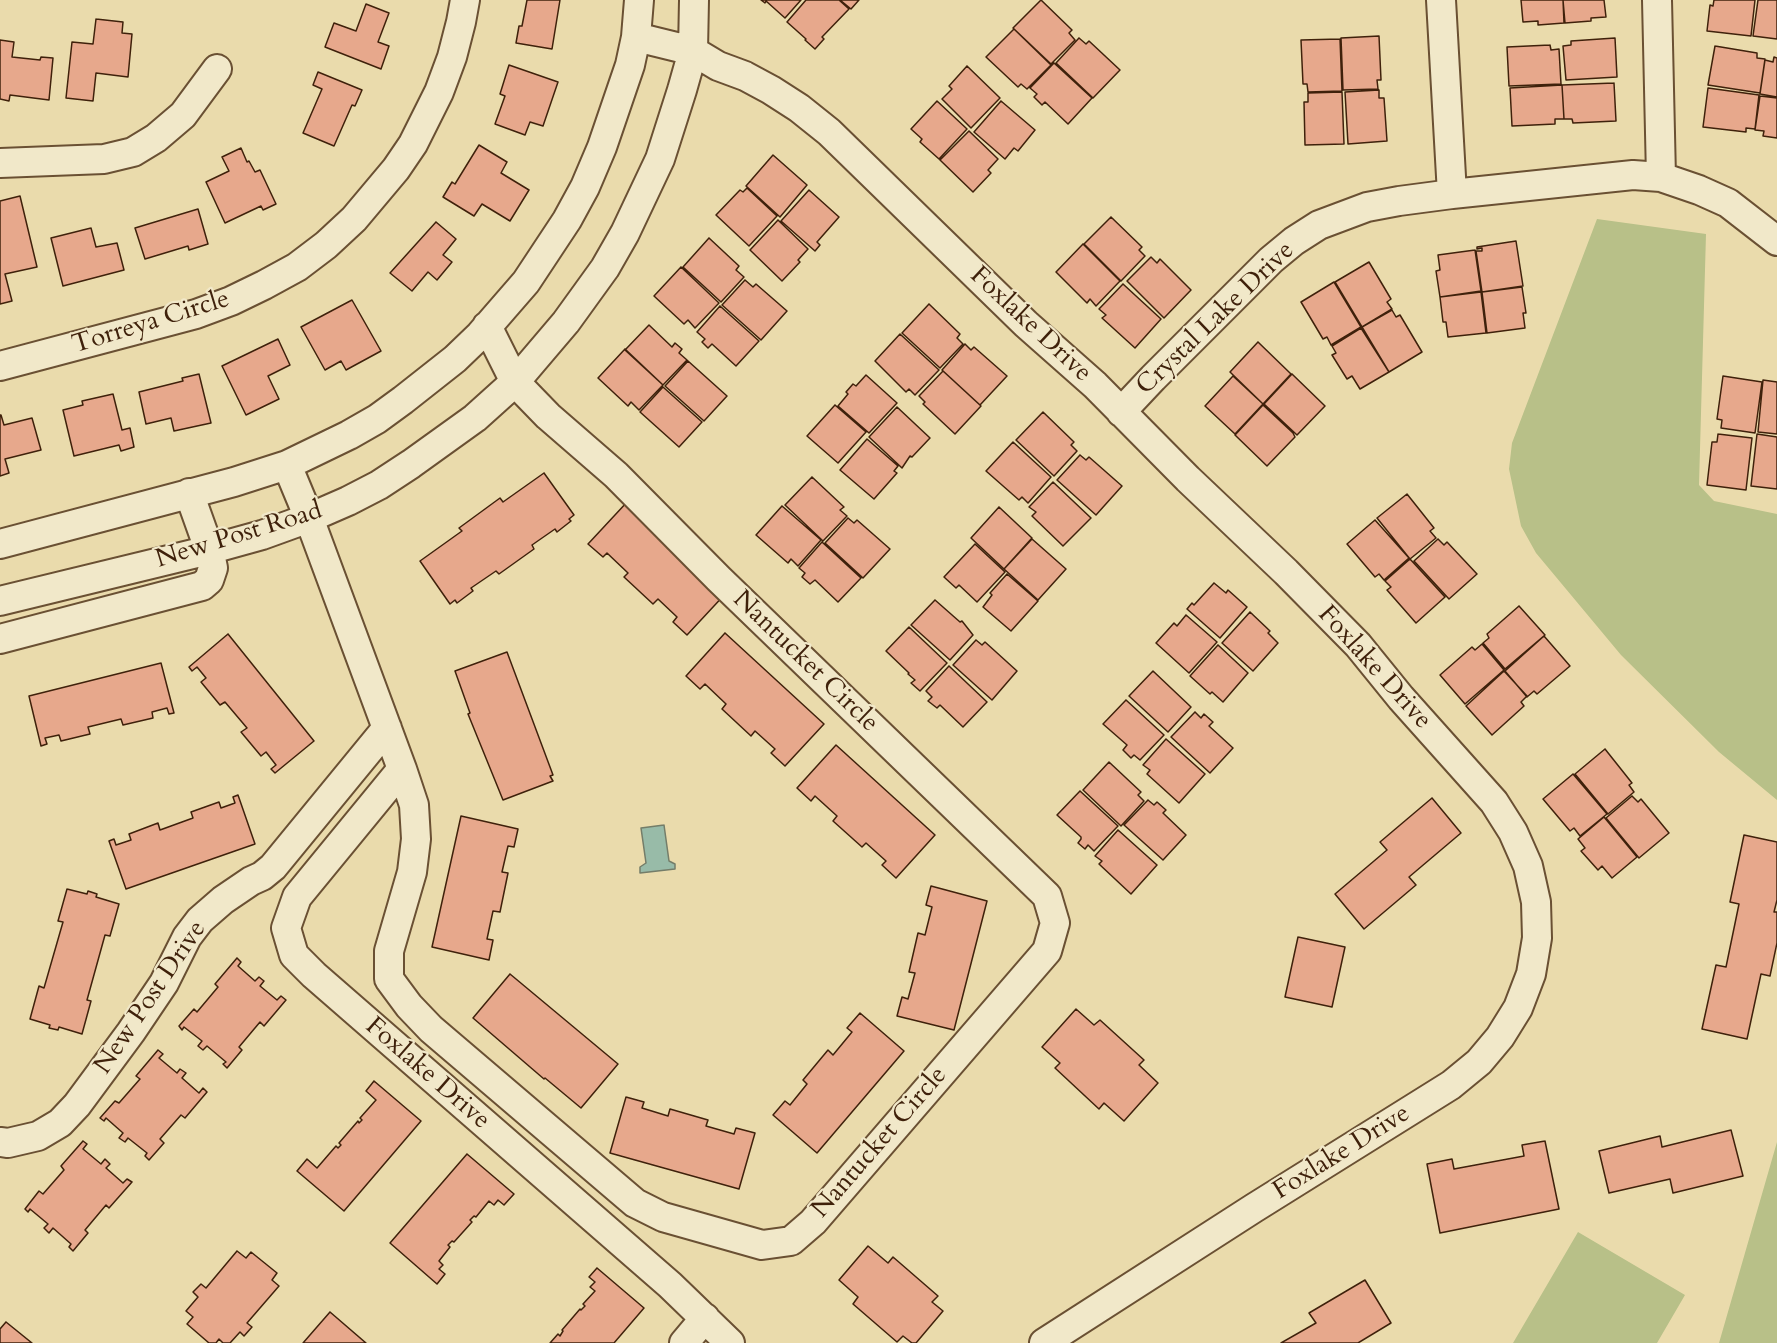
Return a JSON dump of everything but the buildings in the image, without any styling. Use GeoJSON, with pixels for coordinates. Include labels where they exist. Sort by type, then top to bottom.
{"type":"FeatureCollection","features":[{"type":"Feature","properties":{"kind":"street","name":"Torreya Circle"},"geometry":{"type":"LineString","coordinates":[[0,366],[196,314],[264,285],[297,267],[326,245],[354,219],[396,169],[413,144],[435,101],[452,57],[465,0]]}},
{"type":"Feature","properties":{"kind":"street","name":"New Post Road"},"geometry":{"type":"LineString","coordinates":[[0,544],[234,482],[287,465],[350,435],[394,406],[455,359],[526,282],[548,252],[585,187],[617,106],[630,65],[636,37],[639,0]]}},
{"type":"Feature","properties":{"kind":"street","name":"New Post Road"},"geometry":{"type":"LineString","coordinates":[[0,602],[262,535],[309,518],[379,484],[475,418],[514,382],[566,322],[604,268],[625,233],[660,159],[682,90],[693,51],[694,0]]}},
{"type":"Feature","properties":{"kind":"street"},"geometry":{"type":"LineString","coordinates":[[1441,0],[1452,194]]}},
{"type":"Feature","properties":{"kind":"street"},"geometry":{"type":"LineString","coordinates":[[1657,0],[1661,177]]}},
{"type":"Feature","properties":{"kind":"street","name":"Foxlake Drive"},"geometry":{"type":"LineString","coordinates":[[636,37],[693,51],[718,66],[746,76],[799,108],[830,132],[1026,324],[1095,385],[1188,480],[1286,572],[1358,645],[1401,698],[1494,802],[1513,832],[1528,866],[1536,902],[1537,938],[1531,974],[1518,1008],[1500,1037],[1479,1062],[1451,1085],[1044,1343]]}},
{"type":"Feature","properties":{"kind":"street"},"geometry":{"type":"LineString","coordinates":[[0,163],[104,159],[133,152],[156,138],[183,115],[216,69]]}},
{"type":"Feature","properties":{"kind":"street","name":"Crystal Lake Drive"},"geometry":{"type":"LineString","coordinates":[[1121,412],[1270,260],[1319,225],[1367,207],[1452,194],[1633,175],[1661,177],[1699,189],[1728,203],[1777,241]]}},
{"type":"Feature","properties":{"kind":"street","name":"Nantucket Circle"},"geometry":{"type":"LineString","coordinates":[[287,465],[309,518],[414,805],[416,839],[412,872],[389,951],[389,979],[430,1029],[635,1203],[663,1217],[762,1245],[791,1241],[813,1222],[1047,951],[1055,923],[1047,896],[719,579],[616,475],[548,416],[514,382],[487,326]]}},
{"type":"Feature","properties":{"kind":"street"},"geometry":{"type":"LineString","coordinates":[[0,639],[202,586],[209,580],[213,568],[209,549],[189,494]]}},
{"type":"Feature","properties":{"kind":"street","name":"New Post Drive"},"geometry":{"type":"LineString","coordinates":[[0,1142],[8,1143],[38,1136],[60,1123],[77,1105],[164,983],[187,937],[200,920],[223,900],[273,867],[387,728]]}},
{"type":"Feature","properties":{"kind":"street","name":"Foxlake Drive"},"geometry":{"type":"LineString","coordinates":[[402,769],[297,897],[286,928],[294,955],[314,975],[670,1285],[730,1343]]}},
{"type":"Feature","properties":{"kind":"street"},"geometry":{"type":"LineString","coordinates":[[684,1343],[705,1318]]}},
{"type":"Feature","properties":{"kind":"green space"},"geometry":{"type":"Polygon","coordinates":[[[1597,219],[1706,234],[1699,485],[1714,501],[1777,514],[1777,800],[1719,752],[1621,655],[1536,553],[1521,526],[1509,469],[1512,443],[1597,219]]]}},
{"type":"Feature","properties":{"kind":"green space"},"geometry":{"type":"Polygon","coordinates":[[[1777,1142],[1777,1343],[1719,1343],[1777,1142]]]}},
{"type":"Feature","properties":{"kind":"green space"},"geometry":{"type":"Polygon","coordinates":[[[1578,1232],[1685,1295],[1657,1343],[1513,1343],[1578,1232]]]}},
{"type":"Feature","properties":{"kind":"shaded area"},"geometry":{"type":"Polygon","coordinates":[[[664,825],[669,861],[675,864],[675,869],[640,873],[640,867],[646,863],[641,828],[664,825]]]}}]}
